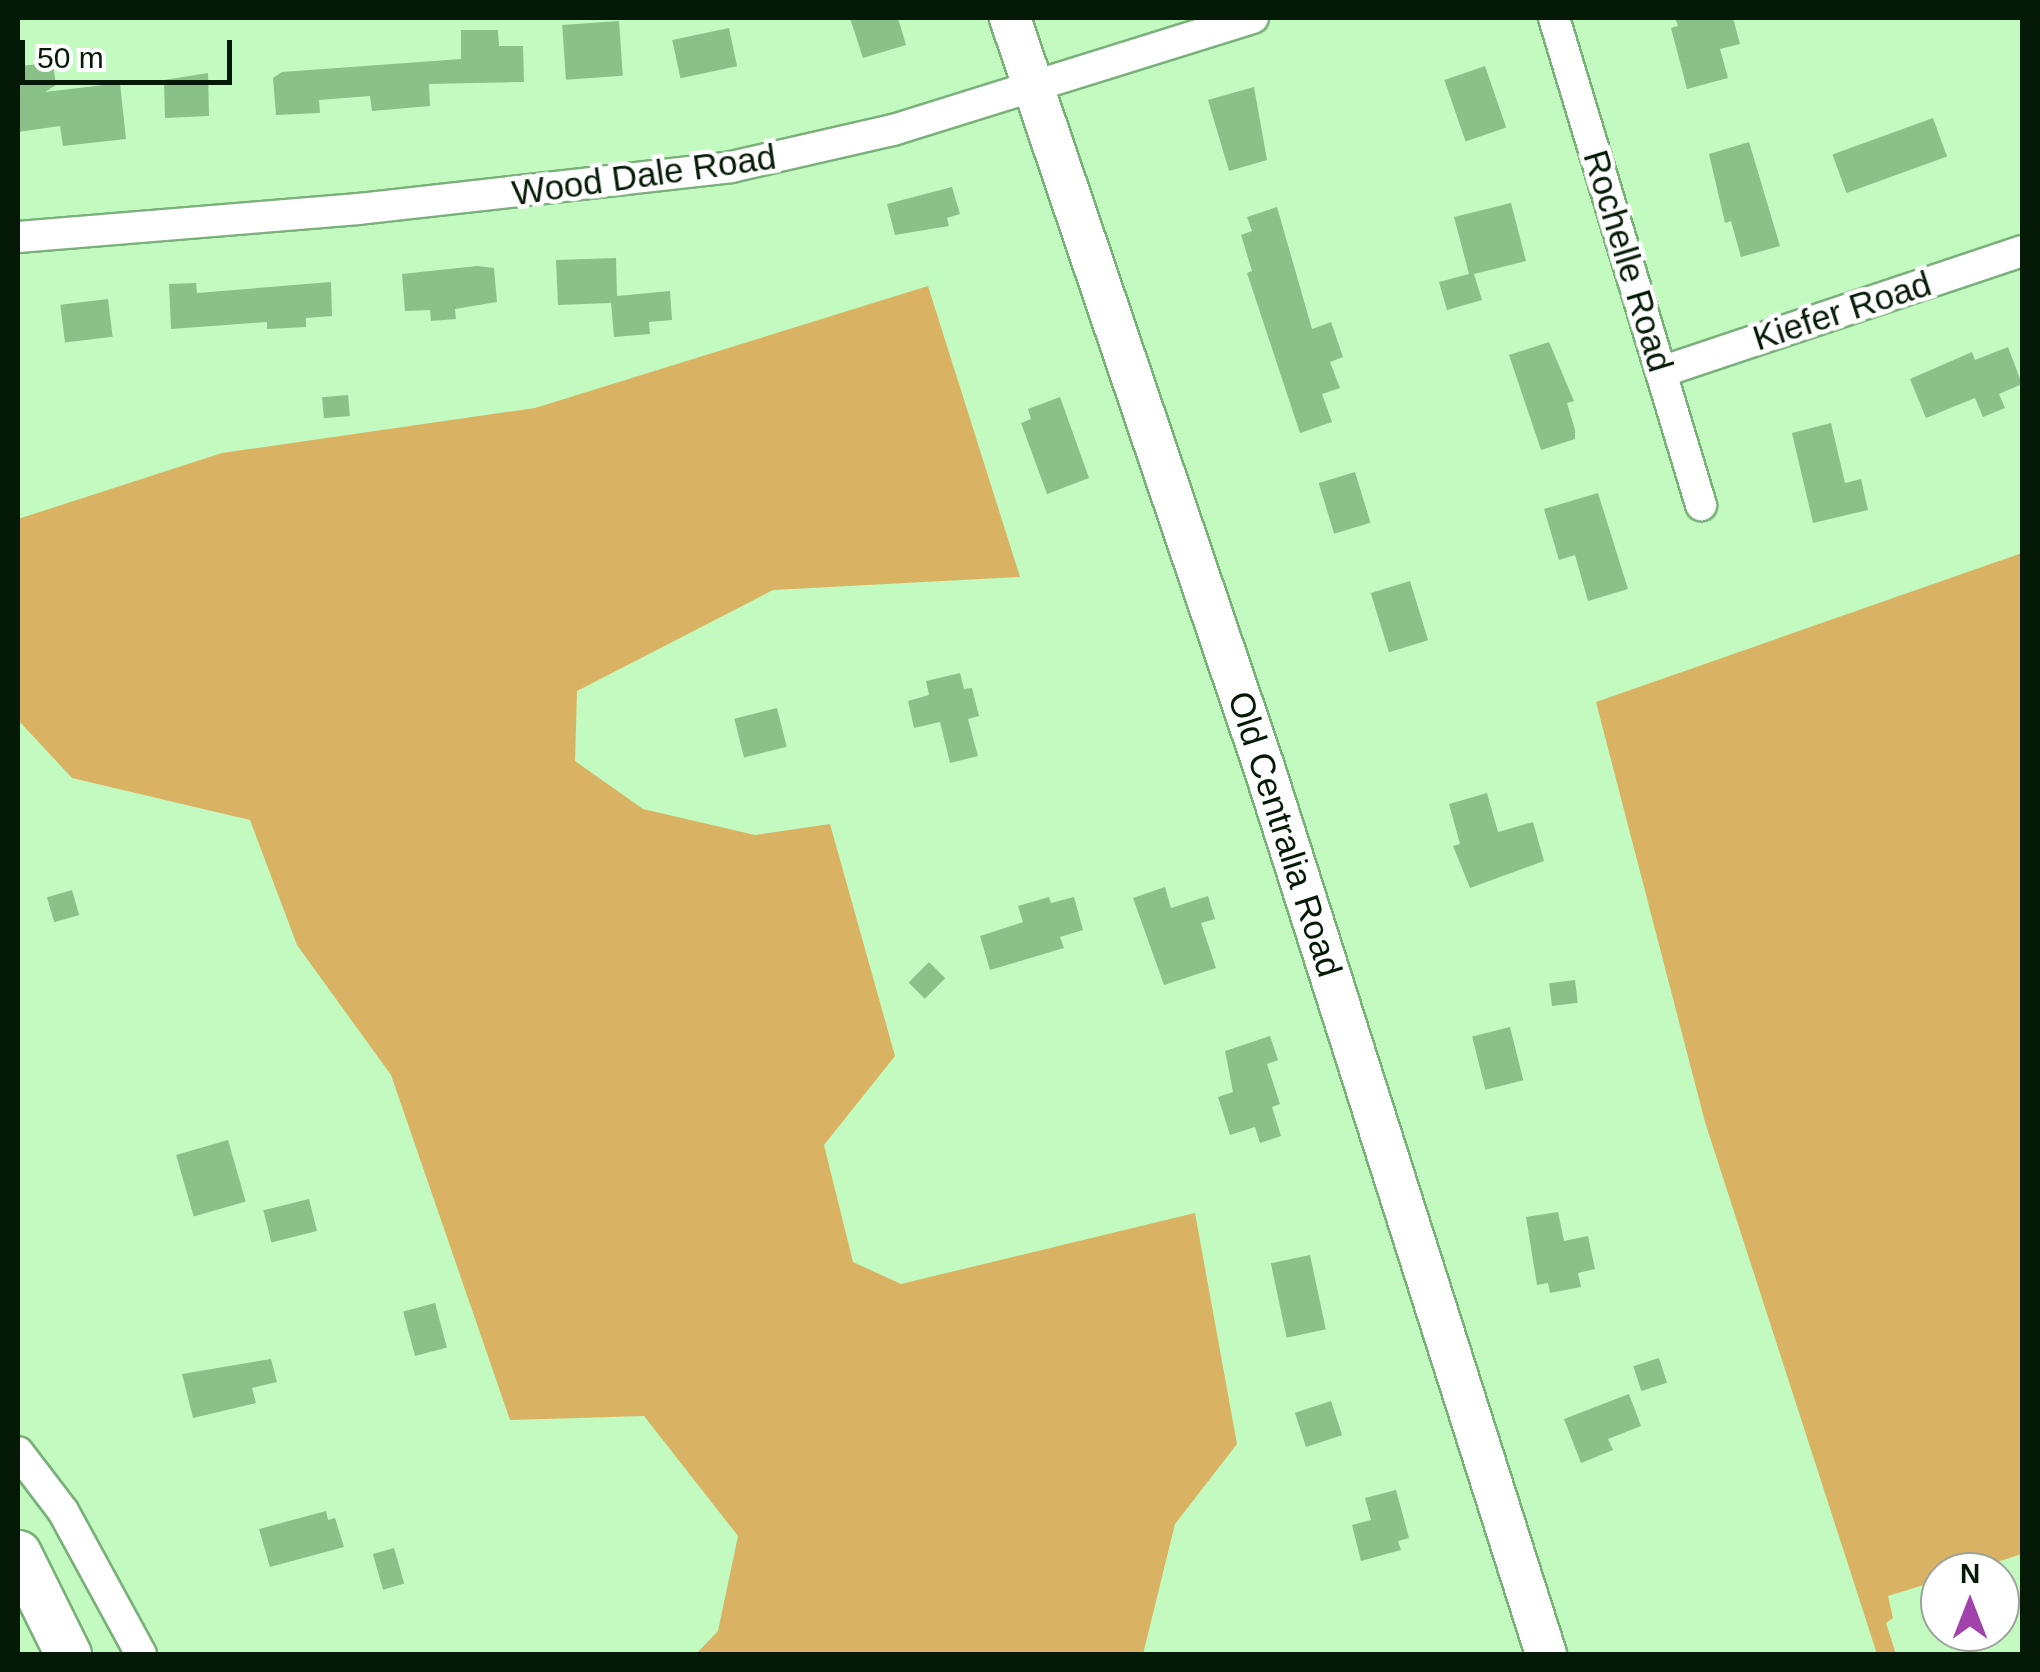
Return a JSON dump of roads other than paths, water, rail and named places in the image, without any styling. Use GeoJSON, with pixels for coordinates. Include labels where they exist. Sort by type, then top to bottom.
{"type":"FeatureCollection","features":[{"type":"Feature","properties":{"kind":"main road"},"geometry":{"type":"LineString","coordinates":[[18,1553],[68,1654]]}},
{"type":"Feature","properties":{"kind":"street","name":"Old Centralia Road"},"geometry":{"type":"LineString","coordinates":[[1010,18],[1264,767],[1546,1654]]}},
{"type":"Feature","properties":{"kind":"street","name":"Wood Dale Road"},"geometry":{"type":"LineString","coordinates":[[18,237],[666,177],[813,151],[1032,88],[1252,18]]}},
{"type":"Feature","properties":{"kind":"street","name":"Rochelle Road"},"geometry":{"type":"LineString","coordinates":[[1554,18],[1702,505]]}},
{"type":"Feature","properties":{"kind":"street","name":"Kiefer Road"},"geometry":{"type":"LineString","coordinates":[[1661,372],[2022,252]]}},
{"type":"Feature","properties":{"kind":"street"},"geometry":{"type":"LineString","coordinates":[[18,1452],[63,1511],[141,1654]]}}]}
